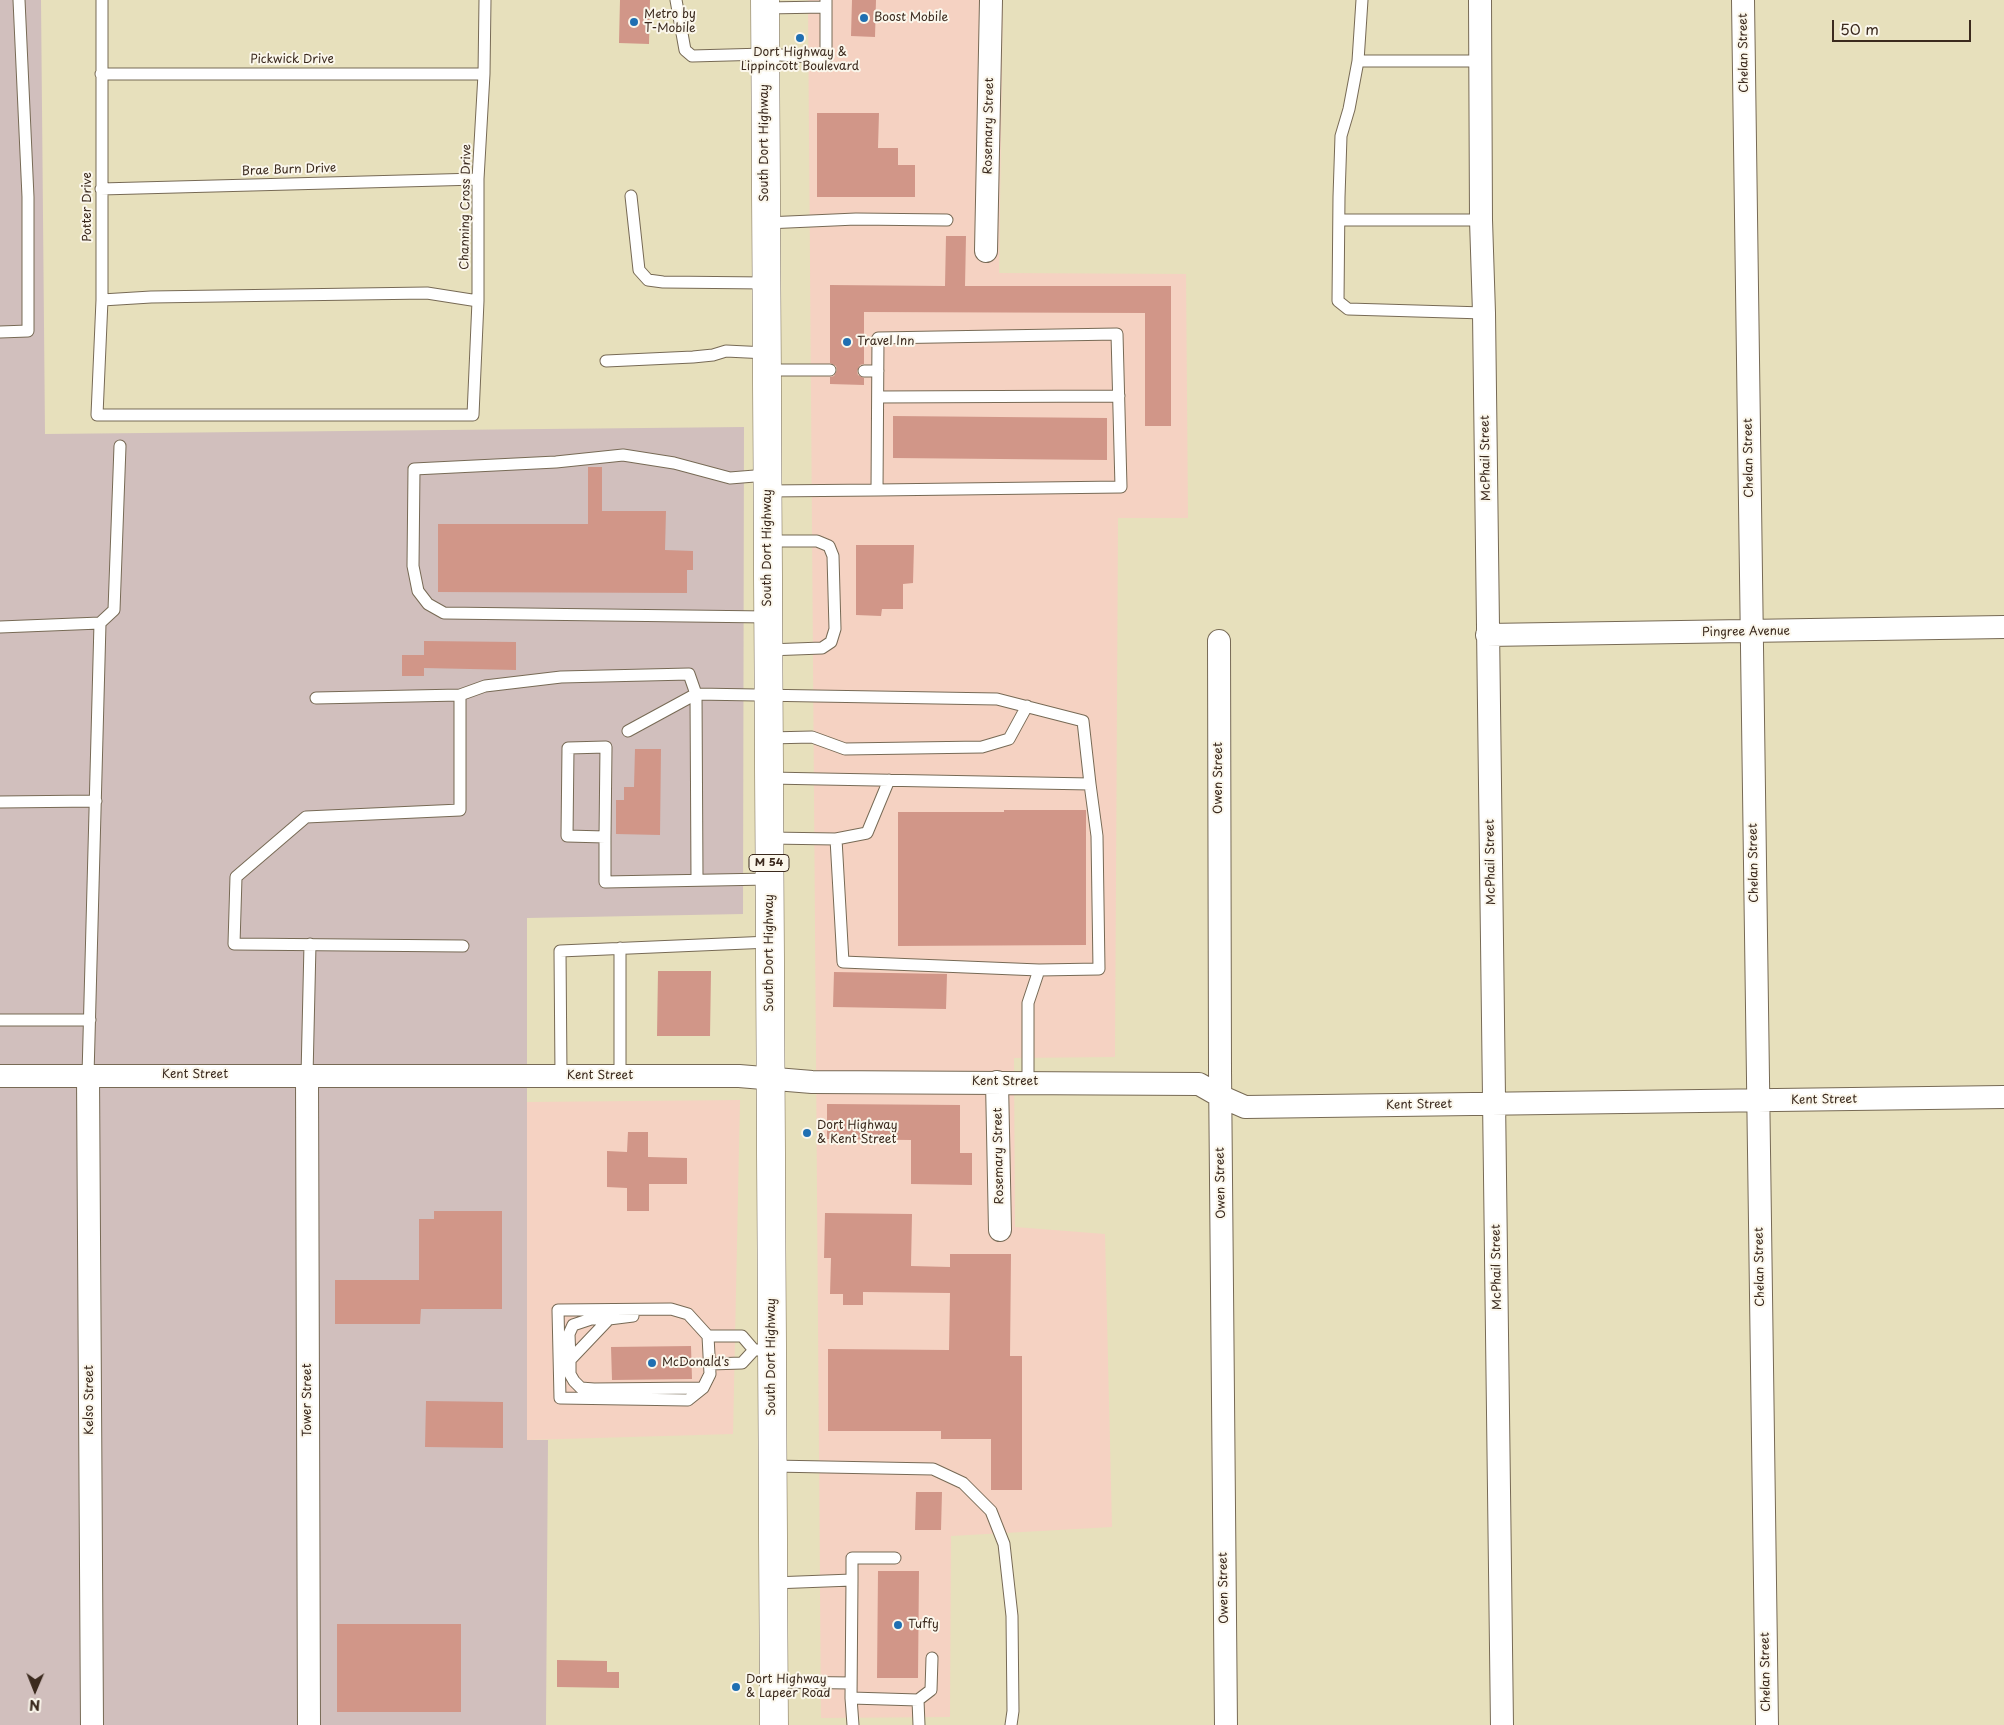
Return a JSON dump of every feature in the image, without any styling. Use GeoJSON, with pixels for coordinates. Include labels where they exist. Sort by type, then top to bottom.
{"type":"FeatureCollection","features":[{"type":"Feature","properties":{"kind":"main road","name":"South Dort Highway"},"geometry":{"type":"LineString","coordinates":[[765,4],[770,1077],[762,1350],[773,1466],[774,1725]]}},
{"type":"Feature","properties":{"kind":"street","name":"Rosemary Street"},"geometry":{"type":"LineString","coordinates":[[986,251],[991,0]]}},
{"type":"Feature","properties":{"kind":"street","name":"McPhail Street"},"geometry":{"type":"LineString","coordinates":[[1480,0],[1481,220],[1484,313],[1502,1725]]}},
{"type":"Feature","properties":{"kind":"street","name":"Chelan Street"},"geometry":{"type":"LineString","coordinates":[[1743,0],[1767,1725]]}},
{"type":"Feature","properties":{"kind":"street","name":"Pingree Avenue"},"geometry":{"type":"LineString","coordinates":[[1487,636],[2004,627]]}},
{"type":"Feature","properties":{"kind":"street","name":"Owen Street"},"geometry":{"type":"LineString","coordinates":[[1218,641],[1226,1725]]}},
{"type":"Feature","properties":{"kind":"street","name":"Kelso Street"},"geometry":{"type":"LineString","coordinates":[[88,1075],[92,1725]]}},
{"type":"Feature","properties":{"kind":"street","name":"Kent Street"},"geometry":{"type":"LineString","coordinates":[[0,1076],[739,1076],[770,1077],[812,1082],[1199,1084],[1245,1107],[2004,1097]]}},
{"type":"Feature","properties":{"kind":"street","name":"Tower Street"},"geometry":{"type":"LineString","coordinates":[[306,1076],[309,1725]]}},
{"type":"Feature","properties":{"kind":"street","name":"Rosemary Street"},"geometry":{"type":"LineString","coordinates":[[997,1082],[1000,1230]]}},
{"type":"Feature","properties":{"kind":"lane"},"geometry":{"type":"LineString","coordinates":[[0,332],[28,331],[28,197],[20,0]]}},
{"type":"Feature","properties":{"kind":"lane","name":"Potter Drive"},"geometry":{"type":"LineString","coordinates":[[102,0],[102,300],[97,415],[473,415]]}},
{"type":"Feature","properties":{"kind":"lane","name":"Channing Cross Drive"},"geometry":{"type":"LineString","coordinates":[[473,415],[478,301],[478,179],[484,74],[485,0]]}},
{"type":"Feature","properties":{"kind":"lane"},"geometry":{"type":"LineString","coordinates":[[676,0],[685,50],[692,56],[765,54],[826,58],[826,3],[765,4]]}},
{"type":"Feature","properties":{"kind":"lane"},"geometry":{"type":"LineString","coordinates":[[1362,0],[1358,61],[1349,109],[1341,136],[1338,301],[1348,309],[1484,313]]}},
{"type":"Feature","properties":{"kind":"lane"},"geometry":{"type":"LineString","coordinates":[[1358,61],[1480,60]]}},
{"type":"Feature","properties":{"kind":"lane","name":"Pickwick Drive"},"geometry":{"type":"LineString","coordinates":[[101,74],[484,74]]}},
{"type":"Feature","properties":{"kind":"lane","name":"Brae Burn Drive"},"geometry":{"type":"LineString","coordinates":[[101,189],[478,179]]}},
{"type":"Feature","properties":{"kind":"lane"},"geometry":{"type":"LineString","coordinates":[[631,196],[639,270],[648,280],[663,282],[766,283]]}},
{"type":"Feature","properties":{"kind":"lane"},"geometry":{"type":"LineString","coordinates":[[766,223],[856,218],[948,220]]}},
{"type":"Feature","properties":{"kind":"lane"},"geometry":{"type":"LineString","coordinates":[[1339,220],[1481,220]]}},
{"type":"Feature","properties":{"kind":"lane"},"geometry":{"type":"LineString","coordinates":[[102,300],[161,297],[427,292],[478,301]]}},
{"type":"Feature","properties":{"kind":"lane"},"geometry":{"type":"LineString","coordinates":[[768,617],[444,613],[428,604],[418,590],[413,566],[414,469],[556,462],[623,455],[674,463],[730,478],[767,483],[877,490],[1121,487],[1117,334],[878,338],[877,490]]}},
{"type":"Feature","properties":{"kind":"lane"},"geometry":{"type":"LineString","coordinates":[[606,361],[713,355],[726,350],[767,361],[830,370]]}},
{"type":"Feature","properties":{"kind":"lane"},"geometry":{"type":"LineString","coordinates":[[864,371],[878,371]]}},
{"type":"Feature","properties":{"kind":"lane"},"geometry":{"type":"LineString","coordinates":[[878,397],[1119,396]]}},
{"type":"Feature","properties":{"kind":"lane"},"geometry":{"type":"LineString","coordinates":[[0,626],[100,623],[114,610],[120,446]]}},
{"type":"Feature","properties":{"kind":"lane"},"geometry":{"type":"LineString","coordinates":[[768,541],[817,541],[829,546],[833,556],[835,629],[831,642],[822,648],[768,650]]}},
{"type":"Feature","properties":{"kind":"lane"},"geometry":{"type":"LineString","coordinates":[[88,1075],[100,623]]}},
{"type":"Feature","properties":{"kind":"lane"},"geometry":{"type":"LineString","coordinates":[[316,698],[460,695],[485,686],[561,677],[689,674],[696,694],[697,878]]}},
{"type":"Feature","properties":{"kind":"lane"},"geometry":{"type":"LineString","coordinates":[[628,731],[696,694],[997,698],[1082,721],[1097,836],[1099,968],[1039,970],[843,962],[836,839]]}},
{"type":"Feature","properties":{"kind":"lane"},"geometry":{"type":"LineString","coordinates":[[460,695],[460,810],[306,817],[236,877],[234,944],[463,946]]}},
{"type":"Feature","properties":{"kind":"lane"},"geometry":{"type":"LineString","coordinates":[[769,738],[812,737],[845,749],[982,747],[1009,738],[1027,706]]}},
{"type":"Feature","properties":{"kind":"lane"},"geometry":{"type":"LineString","coordinates":[[606,837],[567,836],[568,748],[606,747],[606,837],[605,882],[697,878],[769,878]]}},
{"type":"Feature","properties":{"kind":"lane"},"geometry":{"type":"LineString","coordinates":[[769,778],[1090,784]]}},
{"type":"Feature","properties":{"kind":"lane"},"geometry":{"type":"LineString","coordinates":[[769,838],[836,839],[867,833],[888,780]]}},
{"type":"Feature","properties":{"kind":"lane"},"geometry":{"type":"LineString","coordinates":[[0,802],[96,801]]}},
{"type":"Feature","properties":{"kind":"lane"},"geometry":{"type":"LineString","coordinates":[[561,1075],[560,951],[770,942]]}},
{"type":"Feature","properties":{"kind":"lane"},"geometry":{"type":"LineString","coordinates":[[306,1076],[310,944]]}},
{"type":"Feature","properties":{"kind":"lane"},"geometry":{"type":"LineString","coordinates":[[620,948],[620,1076]]}},
{"type":"Feature","properties":{"kind":"lane"},"geometry":{"type":"LineString","coordinates":[[1028,1082],[1028,1003],[1039,970]]}},
{"type":"Feature","properties":{"kind":"lane"},"geometry":{"type":"LineString","coordinates":[[0,1020],[90,1020]]}},
{"type":"Feature","properties":{"kind":"lane"},"geometry":{"type":"LineString","coordinates":[[671,1309],[688,1314],[708,1336],[710,1374],[703,1388],[688,1400],[560,1398],[558,1310],[671,1309]]}},
{"type":"Feature","properties":{"kind":"lane"},"geometry":{"type":"LineString","coordinates":[[645,1310],[637,1316],[591,1319],[573,1326],[569,1334],[570,1374],[581,1388],[594,1390],[703,1388]]}},
{"type":"Feature","properties":{"kind":"lane"},"geometry":{"type":"LineString","coordinates":[[570,1360],[609,1319]]}},
{"type":"Feature","properties":{"kind":"lane"},"geometry":{"type":"LineString","coordinates":[[708,1336],[742,1336],[762,1350],[742,1363],[710,1364]]}},
{"type":"Feature","properties":{"kind":"lane"},"geometry":{"type":"LineString","coordinates":[[773,1466],[933,1469],[963,1483],[991,1511],[1004,1544],[1012,1616],[1012,1725]]}},
{"type":"Feature","properties":{"kind":"lane"},"geometry":{"type":"LineString","coordinates":[[853,1725],[851,1698],[852,1558],[895,1558]]}},
{"type":"Feature","properties":{"kind":"lane"},"geometry":{"type":"LineString","coordinates":[[773,1583],[852,1580]]}},
{"type":"Feature","properties":{"kind":"lane"},"geometry":{"type":"LineString","coordinates":[[851,1698],[918,1700],[931,1690],[932,1658]]}},
{"type":"Feature","properties":{"kind":"lane"},"geometry":{"type":"LineString","coordinates":[[774,1682],[851,1684]]}},
{"type":"Feature","properties":{"kind":"lane"},"geometry":{"type":"LineString","coordinates":[[918,1700],[919,1725]]}},
{"type":"Feature","properties":{"kind":"shaded area"},"geometry":{"type":"Polygon","coordinates":[[[0,0],[41,0],[45,434],[744,427],[743,914],[527,918],[527,1440],[548,1440],[546,1725],[0,1725],[0,0]]]}},
{"type":"Feature","properties":{"kind":"shaded area"},"geometry":{"type":"Polygon","coordinates":[[[808,0],[1003,0],[999,273],[1186,274],[1188,518],[1118,518],[1115,1057],[1014,1058],[1015,1227],[1105,1234],[1112,1527],[951,1536],[950,1717],[821,1718],[808,0]]]}},
{"type":"Feature","properties":{"kind":"shaded area"},"geometry":{"type":"Polygon","coordinates":[[[740,1100],[733,1434],[527,1440],[527,1102],[740,1100]]]}},
{"type":"Feature","properties":{"kind":"building","name":"Metro by T-Mobile"},"geometry":{"type":"Polygon","coordinates":[[[620,0],[650,0],[649,44],[619,43],[620,0]]]}},
{"type":"Feature","properties":{"kind":"building","name":"Boost Mobile"},"geometry":{"type":"Polygon","coordinates":[[[852,0],[876,0],[875,37],[851,36],[852,0]]]}},
{"type":"Feature","properties":{"kind":"building"},"geometry":{"type":"Polygon","coordinates":[[[817,113],[879,113],[878,148],[898,148],[898,165],[915,165],[915,197],[817,197],[817,113]]]}},
{"type":"Feature","properties":{"kind":"building","name":"Travel Inn"},"geometry":{"type":"Polygon","coordinates":[[[946,236],[966,236],[965,286],[1171,286],[1171,426],[1145,426],[1145,313],[864,312],[864,364],[860,365],[857,371],[858,375],[864,378],[864,385],[830,384],[830,377],[834,376],[837,370],[836,366],[830,363],[830,285],[945,286],[946,236]]]}},
{"type":"Feature","properties":{"kind":"building"},"geometry":{"type":"Polygon","coordinates":[[[893,416],[1107,418],[1107,460],[893,458],[893,416]]]}},
{"type":"Feature","properties":{"kind":"building"},"geometry":{"type":"Polygon","coordinates":[[[588,467],[602,467],[602,511],[666,511],[665,550],[693,551],[693,570],[687,570],[687,593],[438,592],[438,524],[588,524],[588,467]]]}},
{"type":"Feature","properties":{"kind":"building"},"geometry":{"type":"Polygon","coordinates":[[[856,545],[914,545],[913,583],[903,584],[903,609],[882,609],[881,616],[856,615],[856,545]]]}},
{"type":"Feature","properties":{"kind":"building"},"geometry":{"type":"Polygon","coordinates":[[[424,641],[516,642],[516,670],[424,668],[424,676],[402,676],[402,655],[424,655],[424,641]]]}},
{"type":"Feature","properties":{"kind":"building"},"geometry":{"type":"Polygon","coordinates":[[[635,749],[661,749],[660,835],[616,834],[616,800],[624,800],[624,787],[634,787],[635,749]]]}},
{"type":"Feature","properties":{"kind":"building"},"geometry":{"type":"Polygon","coordinates":[[[1004,810],[1086,810],[1086,945],[898,946],[898,812],[1004,812],[1004,810]]]}},
{"type":"Feature","properties":{"kind":"building"},"geometry":{"type":"Polygon","coordinates":[[[658,971],[711,971],[710,1036],[657,1036],[658,971]]]}},
{"type":"Feature","properties":{"kind":"building"},"geometry":{"type":"Polygon","coordinates":[[[834,972],[947,974],[946,1009],[833,1007],[834,972]]]}},
{"type":"Feature","properties":{"kind":"building"},"geometry":{"type":"Polygon","coordinates":[[[827,1104],[960,1105],[960,1153],[972,1153],[972,1185],[911,1184],[911,1140],[827,1139],[827,1104]]]}},
{"type":"Feature","properties":{"kind":"building"},"geometry":{"type":"Polygon","coordinates":[[[628,1132],[648,1132],[648,1157],[687,1158],[687,1184],[649,1184],[649,1211],[627,1211],[627,1188],[607,1187],[607,1151],[627,1152],[628,1132]]]}},
{"type":"Feature","properties":{"kind":"building"},"geometry":{"type":"Polygon","coordinates":[[[434,1211],[502,1211],[502,1309],[421,1309],[420,1324],[335,1324],[335,1280],[419,1280],[419,1219],[434,1219],[434,1211]]]}},
{"type":"Feature","properties":{"kind":"building"},"geometry":{"type":"Polygon","coordinates":[[[825,1213],[912,1214],[911,1266],[950,1267],[950,1254],[1011,1254],[1010,1356],[1022,1356],[1022,1490],[991,1490],[991,1439],[941,1439],[941,1431],[828,1431],[828,1349],[949,1350],[950,1293],[863,1292],[863,1305],[843,1305],[843,1294],[830,1294],[831,1258],[824,1258],[825,1213]]]}},
{"type":"Feature","properties":{"kind":"building","name":"McDonald's"},"geometry":{"type":"Polygon","coordinates":[[[691,1346],[692,1379],[612,1380],[611,1347],[691,1346]]]}},
{"type":"Feature","properties":{"kind":"building"},"geometry":{"type":"Polygon","coordinates":[[[426,1401],[503,1402],[503,1448],[425,1447],[426,1401]]]}},
{"type":"Feature","properties":{"kind":"building"},"geometry":{"type":"Polygon","coordinates":[[[916,1492],[942,1492],[941,1530],[915,1530],[916,1492]]]}},
{"type":"Feature","properties":{"kind":"building","name":"Tuffy"},"geometry":{"type":"Polygon","coordinates":[[[878,1571],[919,1571],[918,1678],[877,1678],[878,1571]]]}},
{"type":"Feature","properties":{"kind":"building"},"geometry":{"type":"Polygon","coordinates":[[[337,1624],[461,1624],[461,1712],[337,1712],[337,1624]]]}},
{"type":"Feature","properties":{"kind":"building"},"geometry":{"type":"Polygon","coordinates":[[[557,1660],[607,1661],[607,1672],[619,1672],[619,1688],[557,1687],[557,1660]]]}},
{"type":"Feature","properties":{"kind":"place","name":"Boost Mobile"},"geometry":{"type":"Point","coordinates":[864,18]}},
{"type":"Feature","properties":{"kind":"place","name":"Metro by T-Mobile"},"geometry":{"type":"Point","coordinates":[634,22]}},
{"type":"Feature","properties":{"kind":"place","name":"Dort Highway & Lippincott Boulevard"},"geometry":{"type":"Point","coordinates":[800,38]}},
{"type":"Feature","properties":{"kind":"place","name":"Travel Inn"},"geometry":{"type":"Point","coordinates":[847,342]}},
{"type":"Feature","properties":{"kind":"place","name":"Dort Highway & Kent Street"},"geometry":{"type":"Point","coordinates":[807,1133]}},
{"type":"Feature","properties":{"kind":"place","name":"McDonald's"},"geometry":{"type":"Point","coordinates":[652,1363]}},
{"type":"Feature","properties":{"kind":"place","name":"Tuffy"},"geometry":{"type":"Point","coordinates":[898,1625]}},
{"type":"Feature","properties":{"kind":"place","name":"Dort Highway & Lapeer Road"},"geometry":{"type":"Point","coordinates":[736,1687]}}]}
